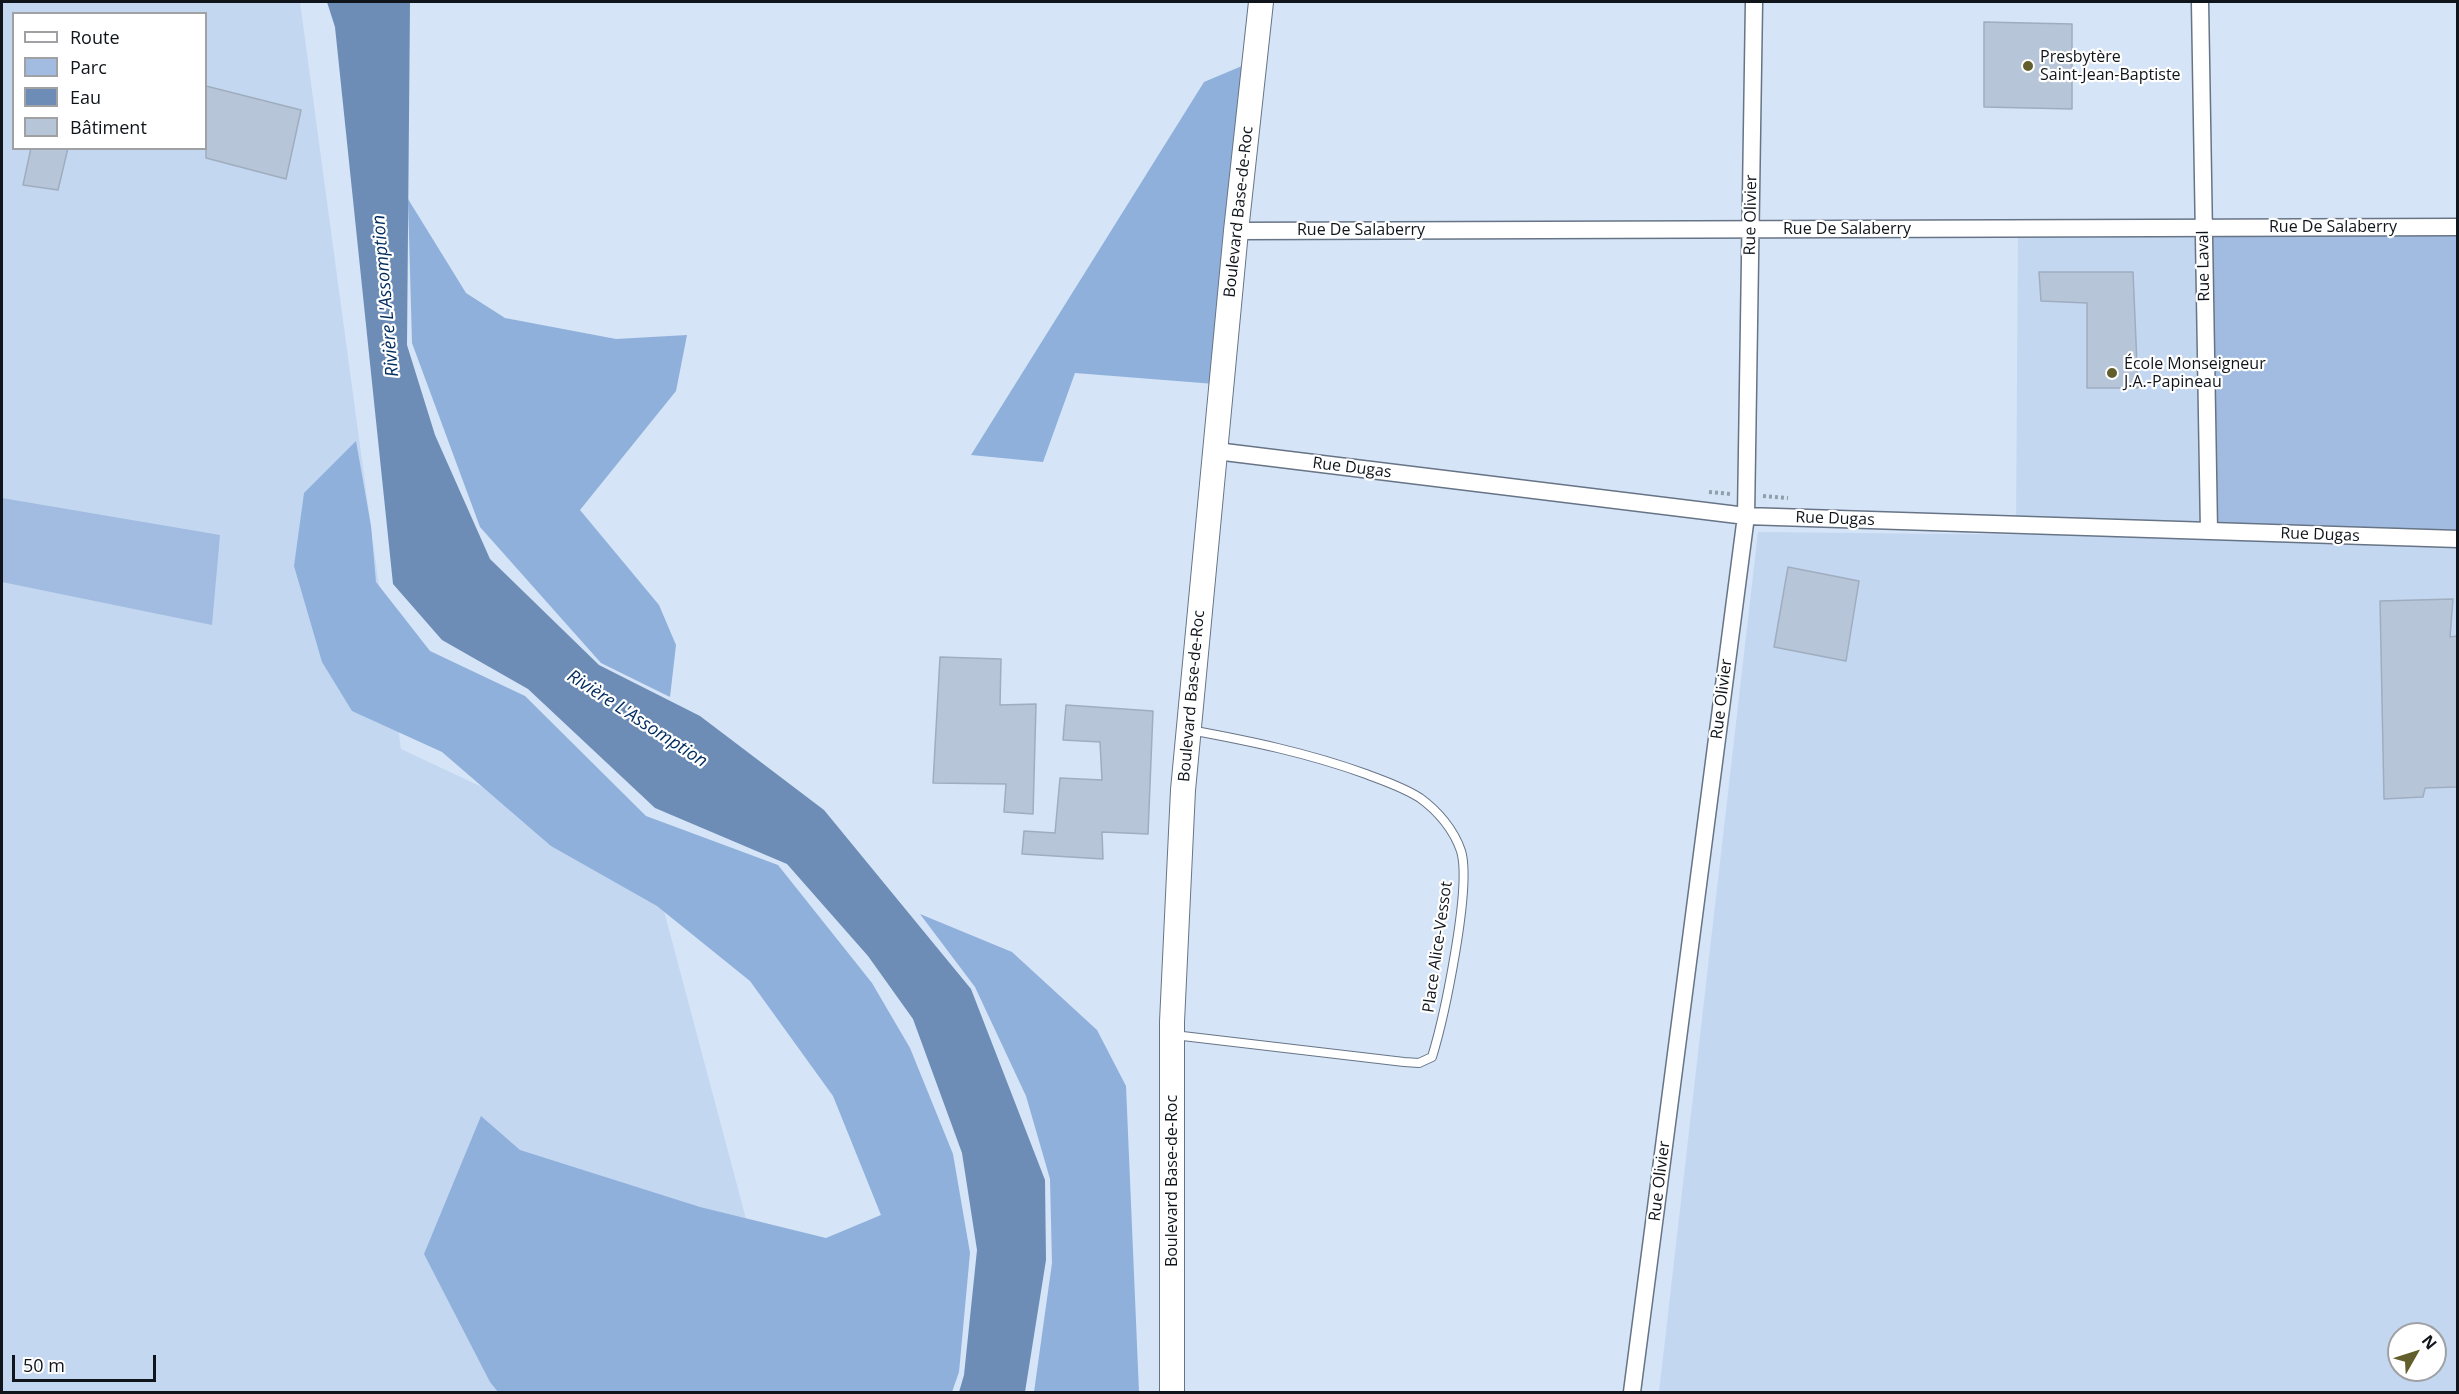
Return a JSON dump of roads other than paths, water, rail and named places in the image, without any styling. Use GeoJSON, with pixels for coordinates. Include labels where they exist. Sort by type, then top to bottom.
{"type":"FeatureCollection","features":[{"type":"Feature","properties":{"kind":"street","name":"Boulevard Base-de-Roc"},"geometry":{"type":"LineString","coordinates":[[1172,1392],[1172,1035],[1184,790],[1236,231],[1261,2]]}},
{"type":"Feature","properties":{"kind":"street","name":"Rue Olivier"},"geometry":{"type":"LineString","coordinates":[[1632,1392],[1746,516],[1754,2]]}},
{"type":"Feature","properties":{"kind":"street","name":"Rue Laval"},"geometry":{"type":"LineString","coordinates":[[2199,2],[2209,531]]}},
{"type":"Feature","properties":{"kind":"street","name":"Rue De Salaberry"},"geometry":{"type":"LineString","coordinates":[[1236,231],[2457,227]]}},
{"type":"Feature","properties":{"kind":"street","name":"Rue Dugas"},"geometry":{"type":"LineString","coordinates":[[1216,452],[1746,516],[2457,539]]}},
{"type":"Feature","properties":{"kind":"lane","name":"Place Alice-Vessot"},"geometry":{"type":"LineString","coordinates":[[1172,1035],[1404,1062],[1419,1063],[1432,1057],[1448,994],[1464,886],[1461,852],[1448,824],[1420,798],[1390,783],[1343,766],[1262,743],[1189,730]]}},
{"type":"Feature","properties":{"kind":"water","name":"Rivière L'Assomption"},"geometry":{"type":"Polygon","coordinates":[[[327,2],[410,2],[407,345],[435,435],[490,559],[599,665],[700,716],[824,810],[971,989],[1045,1180],[1046,1260],[1025,1392],[959,1392],[964,1375],[977,1250],[962,1153],[913,1019],[868,956],[787,864],[655,808],[528,689],[442,640],[393,584],[335,27],[327,2]]]}},
{"type":"Feature","properties":{"kind":"place","name":"Presbytère Saint-Jean-Baptiste"},"geometry":{"type":"Point","coordinates":[2028,66]}},
{"type":"Feature","properties":{"kind":"place","name":"École Monseigneur J.A.-Papineau"},"geometry":{"type":"Point","coordinates":[2112,373]}}]}
